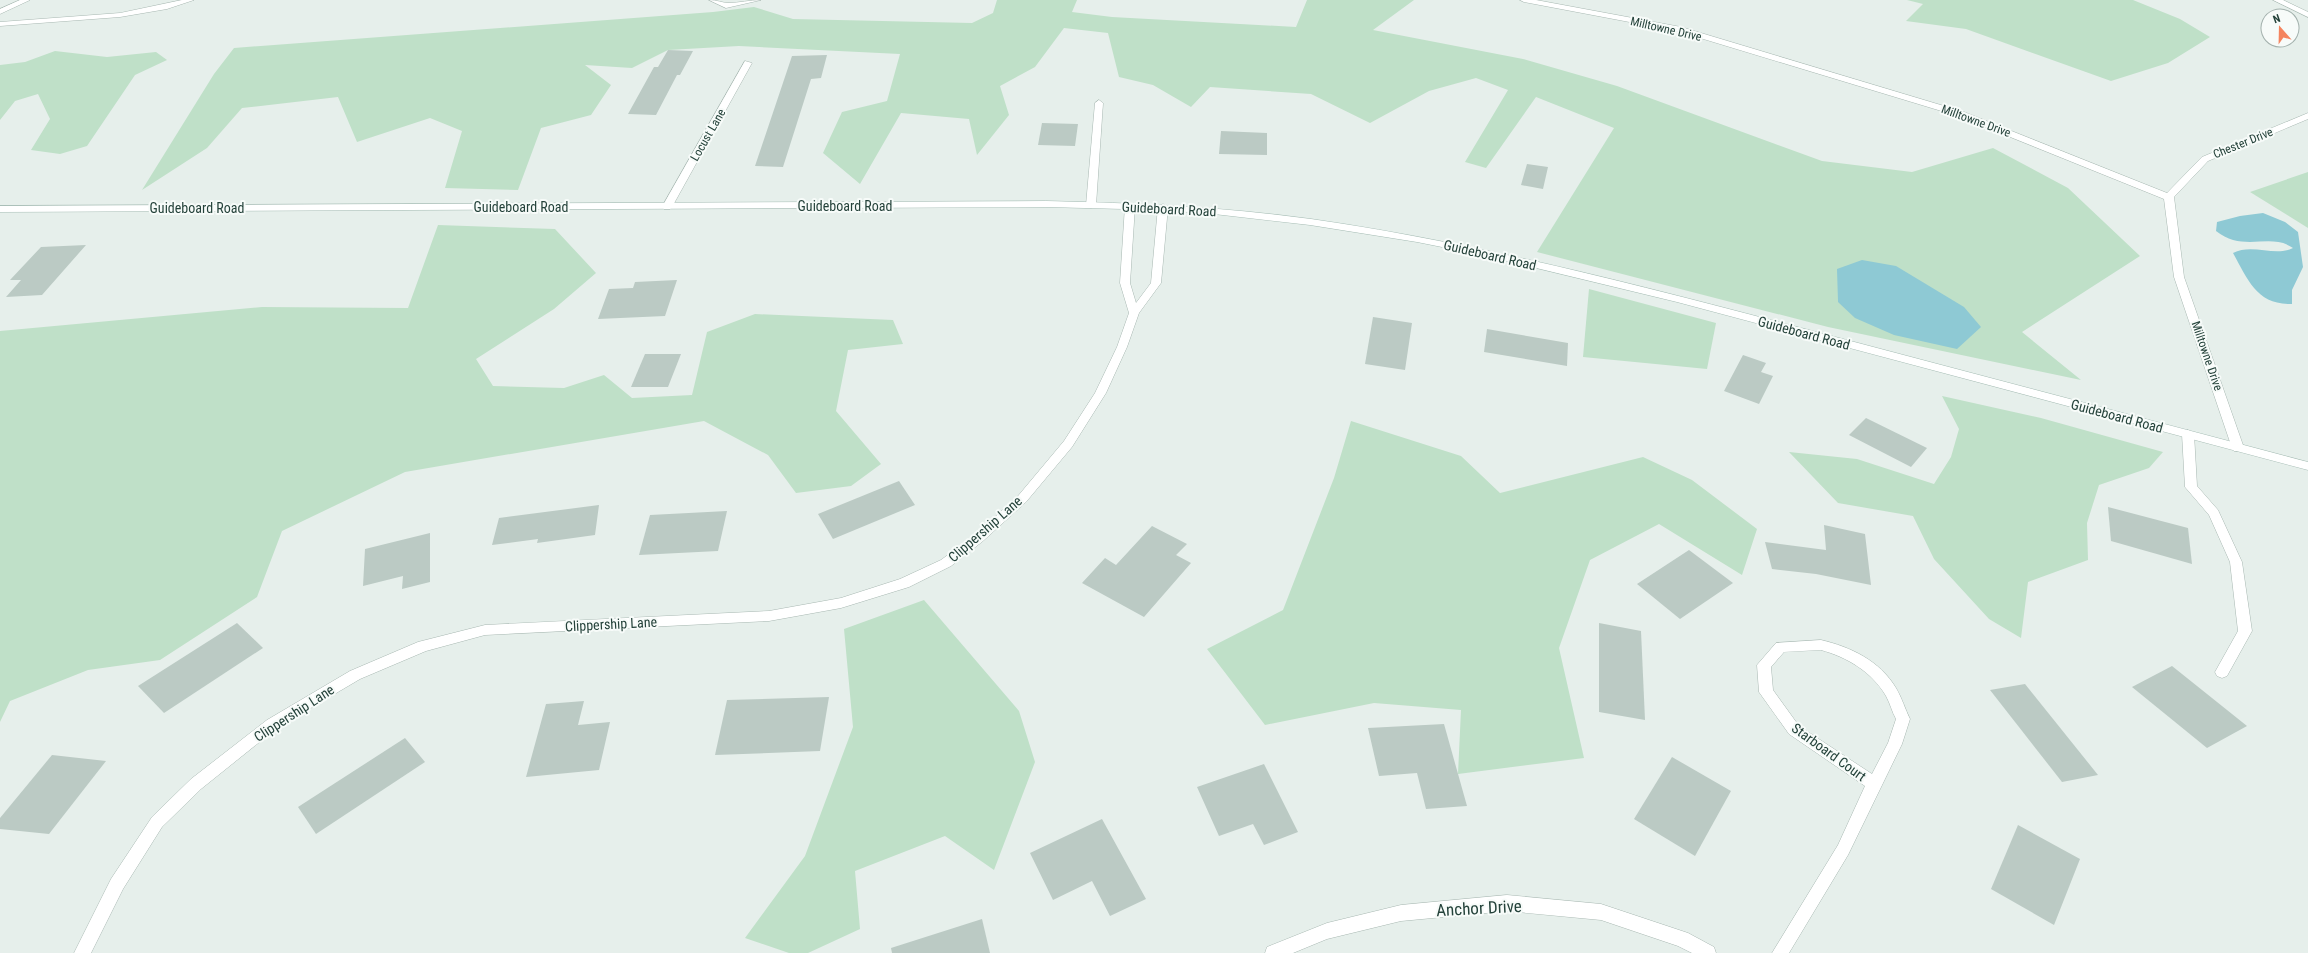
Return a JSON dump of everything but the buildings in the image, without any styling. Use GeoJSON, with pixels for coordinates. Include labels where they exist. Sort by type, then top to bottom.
{"type":"FeatureCollection","features":[{"type":"Feature","properties":{"kind":"street"},"geometry":{"type":"LineString","coordinates":[[0,12],[26,0]]}},
{"type":"Feature","properties":{"kind":"street"},"geometry":{"type":"LineString","coordinates":[[0,24],[129,14],[176,5],[190,0]]}},
{"type":"Feature","properties":{"kind":"street"},"geometry":{"type":"LineString","coordinates":[[713,0],[726,6],[757,0]]}},
{"type":"Feature","properties":{"kind":"street","name":"Milltowne Drive"},"geometry":{"type":"LineString","coordinates":[[1524,0],[1678,30],[1961,114],[2169,197],[2179,277],[2238,448]]}},
{"type":"Feature","properties":{"kind":"street"},"geometry":{"type":"LineString","coordinates":[[2277,0],[2308,15]]}},
{"type":"Feature","properties":{"kind":"street","name":"Locust Lane"},"geometry":{"type":"LineString","coordinates":[[667,207],[748,63]]}},
{"type":"Feature","properties":{"kind":"street"},"geometry":{"type":"LineString","coordinates":[[1091,205],[1099,103]]}},
{"type":"Feature","properties":{"kind":"street","name":"Chester Drive"},"geometry":{"type":"LineString","coordinates":[[2169,197],[2205,158],[2308,116]]}},
{"type":"Feature","properties":{"kind":"street","name":"Guideboard Road"},"geometry":{"type":"LineString","coordinates":[[0,208],[1091,205],[1163,207],[1310,222],[1417,239],[1482,252],[1678,300],[2308,466]]}},
{"type":"Feature","properties":{"kind":"street"},"geometry":{"type":"LineString","coordinates":[[1130,206],[1125,283],[1134,313]]}},
{"type":"Feature","properties":{"kind":"street","name":"Clippership Lane"},"geometry":{"type":"LineString","coordinates":[[82,953],[117,884],[157,822],[196,784],[272,724],[355,675],[423,646],[485,630],[769,616],[841,603],[904,583],[946,563],[979,538],[1022,499],[1068,444],[1100,393],[1122,347],[1134,313],[1156,283],[1163,207]]}},
{"type":"Feature","properties":{"kind":"street"},"geometry":{"type":"LineString","coordinates":[[2188,434],[2191,487],[2214,513],[2236,562],[2245,631],[2222,672]]}},
{"type":"Feature","properties":{"kind":"street","name":"Starboard Court"},"geometry":{"type":"LineString","coordinates":[[1780,953],[1843,850],[1874,784],[1895,744],[1903,719],[1892,692],[1868,665],[1835,648],[1821,645],[1780,647],[1764,665],[1766,692],[1794,730],[1874,784]]}},
{"type":"Feature","properties":{"kind":"street","name":"Anchor Drive"},"geometry":{"type":"LineString","coordinates":[[1273,953],[1327,931],[1401,912],[1507,903],[1601,912],[1682,939],[1708,953]]}},
{"type":"Feature","properties":{"kind":"green space"},"geometry":{"type":"Polygon","coordinates":[[[997,0],[1077,0],[1072,12],[1112,17],[1296,27],[1307,0],[1414,0],[1373,30],[1523,59],[1617,86],[1822,161],[1912,172],[1993,148],[2068,188],[2140,256],[2022,332],[2081,380],[1828,327],[1537,252],[1614,128],[1536,97],[1486,168],[1465,162],[1508,90],[1476,78],[1429,91],[1370,123],[1311,94],[1210,87],[1191,107],[1153,85],[1119,77],[1108,33],[1064,28],[1035,67],[1000,86],[1009,115],[977,155],[969,119],[901,113],[860,184],[823,153],[842,112],[887,101],[900,54],[739,46],[668,50],[632,68],[585,65],[611,85],[591,115],[541,128],[518,190],[445,188],[462,131],[430,118],[357,142],[338,97],[242,108],[207,148],[142,190],[214,74],[234,48],[713,12],[754,7],[793,19],[972,23],[993,13],[997,0]]]}},
{"type":"Feature","properties":{"kind":"green space"},"geometry":{"type":"Polygon","coordinates":[[[1907,0],[2133,0],[2180,19],[2210,37],[2168,63],[2111,81],[1966,29],[1906,21],[1923,4],[1907,0]]]}},
{"type":"Feature","properties":{"kind":"green space"},"geometry":{"type":"Polygon","coordinates":[[[55,51],[107,57],[156,52],[167,60],[135,75],[87,146],[60,154],[31,150],[50,119],[38,94],[15,101],[0,120],[0,65],[25,62],[55,51]]]}},
{"type":"Feature","properties":{"kind":"green space"},"geometry":{"type":"Polygon","coordinates":[[[2308,172],[2308,228],[2250,192],[2308,172]]]}},
{"type":"Feature","properties":{"kind":"green space"},"geometry":{"type":"Polygon","coordinates":[[[438,225],[555,229],[596,273],[554,309],[476,359],[493,386],[564,388],[604,375],[632,398],[692,395],[707,332],[755,314],[893,320],[903,344],[848,350],[836,411],[881,464],[851,486],[796,493],[768,455],[704,421],[405,472],[282,531],[257,597],[160,660],[88,670],[10,701],[0,722],[0,331],[262,307],[408,308],[438,225]]]}},
{"type":"Feature","properties":{"kind":"green space"},"geometry":{"type":"Polygon","coordinates":[[[1589,289],[1716,323],[1707,369],[1583,357],[1589,289]]]}},
{"type":"Feature","properties":{"kind":"green space"},"geometry":{"type":"Polygon","coordinates":[[[1942,396],[2041,418],[2163,452],[2149,468],[2099,485],[2087,523],[2088,560],[2028,582],[2021,638],[1989,619],[1934,559],[1913,516],[1838,503],[1789,452],[1857,459],[1934,484],[1951,457],[1959,429],[1942,396]]]}},
{"type":"Feature","properties":{"kind":"green space"},"geometry":{"type":"Polygon","coordinates":[[[1351,421],[1461,456],[1500,493],[1643,457],[1692,480],[1757,529],[1742,575],[1659,524],[1590,560],[1559,648],[1584,758],[1458,774],[1461,710],[1374,703],[1265,725],[1207,649],[1283,610],[1334,478],[1351,421]]]}},
{"type":"Feature","properties":{"kind":"green space"},"geometry":{"type":"Polygon","coordinates":[[[924,600],[1019,711],[1035,762],[994,870],[945,836],[855,871],[860,929],[808,953],[789,953],[745,938],[805,856],[853,727],[844,629],[924,600]]]}},
{"type":"Feature","properties":{"kind":"water"},"geometry":{"type":"Polygon","coordinates":[[[2263,213],[2285,222],[2298,232],[2303,267],[2292,290],[2292,304],[2270,300],[2255,289],[2233,253],[2248,249],[2279,251],[2293,248],[2275,242],[2236,241],[2216,231],[2217,222],[2240,216],[2263,213]]]}},
{"type":"Feature","properties":{"kind":"water"},"geometry":{"type":"Polygon","coordinates":[[[1862,260],[1896,266],[1964,307],[1981,327],[1957,349],[1894,335],[1855,318],[1838,302],[1837,269],[1862,260]]]}}]}
